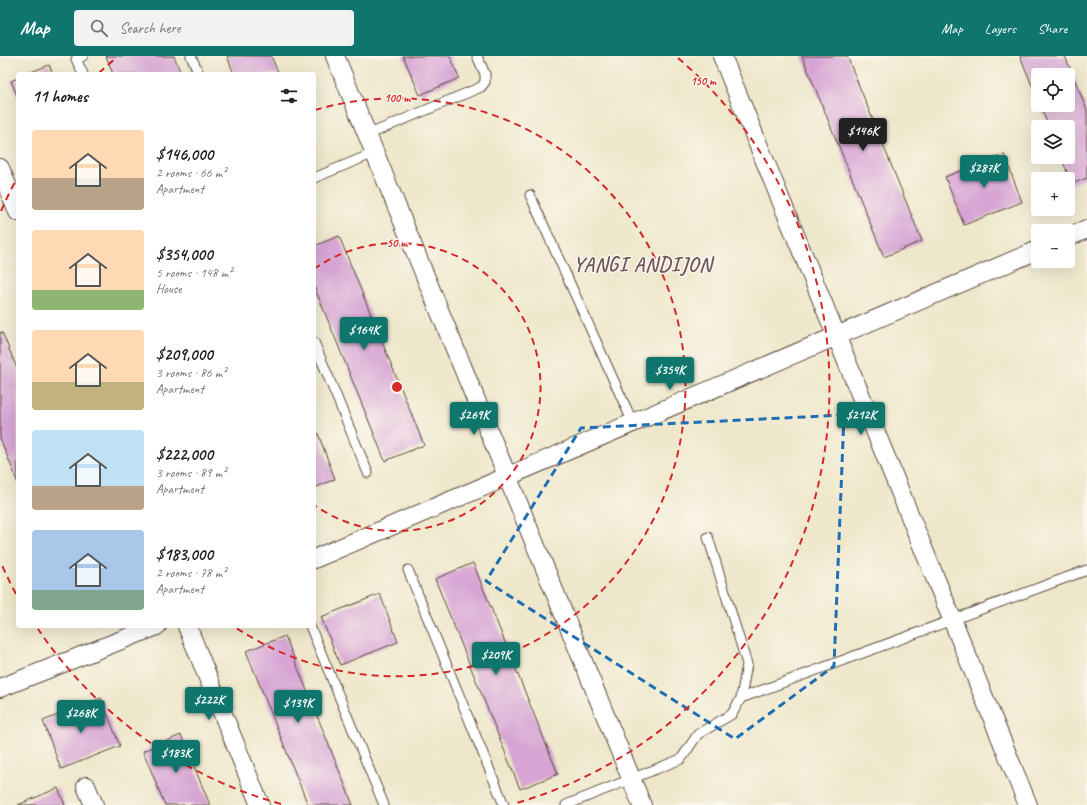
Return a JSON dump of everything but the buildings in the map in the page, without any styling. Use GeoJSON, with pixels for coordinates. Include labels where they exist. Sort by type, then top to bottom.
{"type":"FeatureCollection","features":[{"type":"Feature","properties":{"kind":"street"},"geometry":{"type":"LineString","coordinates":[[335,56],[642,805]]}},
{"type":"Feature","properties":{"kind":"street"},"geometry":{"type":"LineString","coordinates":[[722,56],[836,336],[954,618],[1028,805]]}},
{"type":"Feature","properties":{"kind":"street"},"geometry":{"type":"LineString","coordinates":[[0,168],[16,207]]}},
{"type":"Feature","properties":{"kind":"street"},"geometry":{"type":"LineString","coordinates":[[1075,234],[1087,229]]}},
{"type":"Feature","properties":{"kind":"street"},"geometry":{"type":"LineString","coordinates":[[316,559],[1031,253]]}},
{"type":"Feature","properties":{"kind":"street"},"geometry":{"type":"LineString","coordinates":[[0,688],[152,628]]}},
{"type":"Feature","properties":{"kind":"street"},"geometry":{"type":"LineString","coordinates":[[188,628],[260,805]]}},
{"type":"Feature","properties":{"kind":"street"},"geometry":{"type":"LineString","coordinates":[[86,786],[94,805]]}},
{"type":"Feature","properties":{"kind":"lane"},"geometry":{"type":"LineString","coordinates":[[82,72],[76,59],[83,56]]}},
{"type":"Feature","properties":{"kind":"lane"},"geometry":{"type":"LineString","coordinates":[[191,56],[198,72]]}},
{"type":"Feature","properties":{"kind":"lane"},"geometry":{"type":"LineString","coordinates":[[367,135],[481,86],[485,82],[485,74],[478,56]]}},
{"type":"Feature","properties":{"kind":"lane"},"geometry":{"type":"LineString","coordinates":[[316,177],[374,153]]}},
{"type":"Feature","properties":{"kind":"lane"},"geometry":{"type":"LineString","coordinates":[[530,195],[633,423]]}},
{"type":"Feature","properties":{"kind":"lane"},"geometry":{"type":"LineString","coordinates":[[316,347],[368,473]]}},
{"type":"Feature","properties":{"kind":"lane"},"geometry":{"type":"LineString","coordinates":[[566,805],[681,759],[698,734],[732,714],[741,698],[747,664],[708,537]]}},
{"type":"Feature","properties":{"kind":"lane"},"geometry":{"type":"LineString","coordinates":[[408,570],[504,805]]}},
{"type":"Feature","properties":{"kind":"lane"},"geometry":{"type":"LineString","coordinates":[[741,698],[1087,570]]}},
{"type":"Feature","properties":{"kind":"lane"},"geometry":{"type":"LineString","coordinates":[[311,628],[384,805]]}},
{"type":"Feature","properties":{"kind":"highlighted area"},"geometry":{"type":"Polygon","coordinates":[[[844,415],[834,666],[735,739],[486,581],[581,428],[844,415]]]}},
{"type":"Feature","properties":{"kind":"district","name":"YANGI ANDIJON"},"geometry":{"type":"Point","coordinates":[643,264]}}]}
